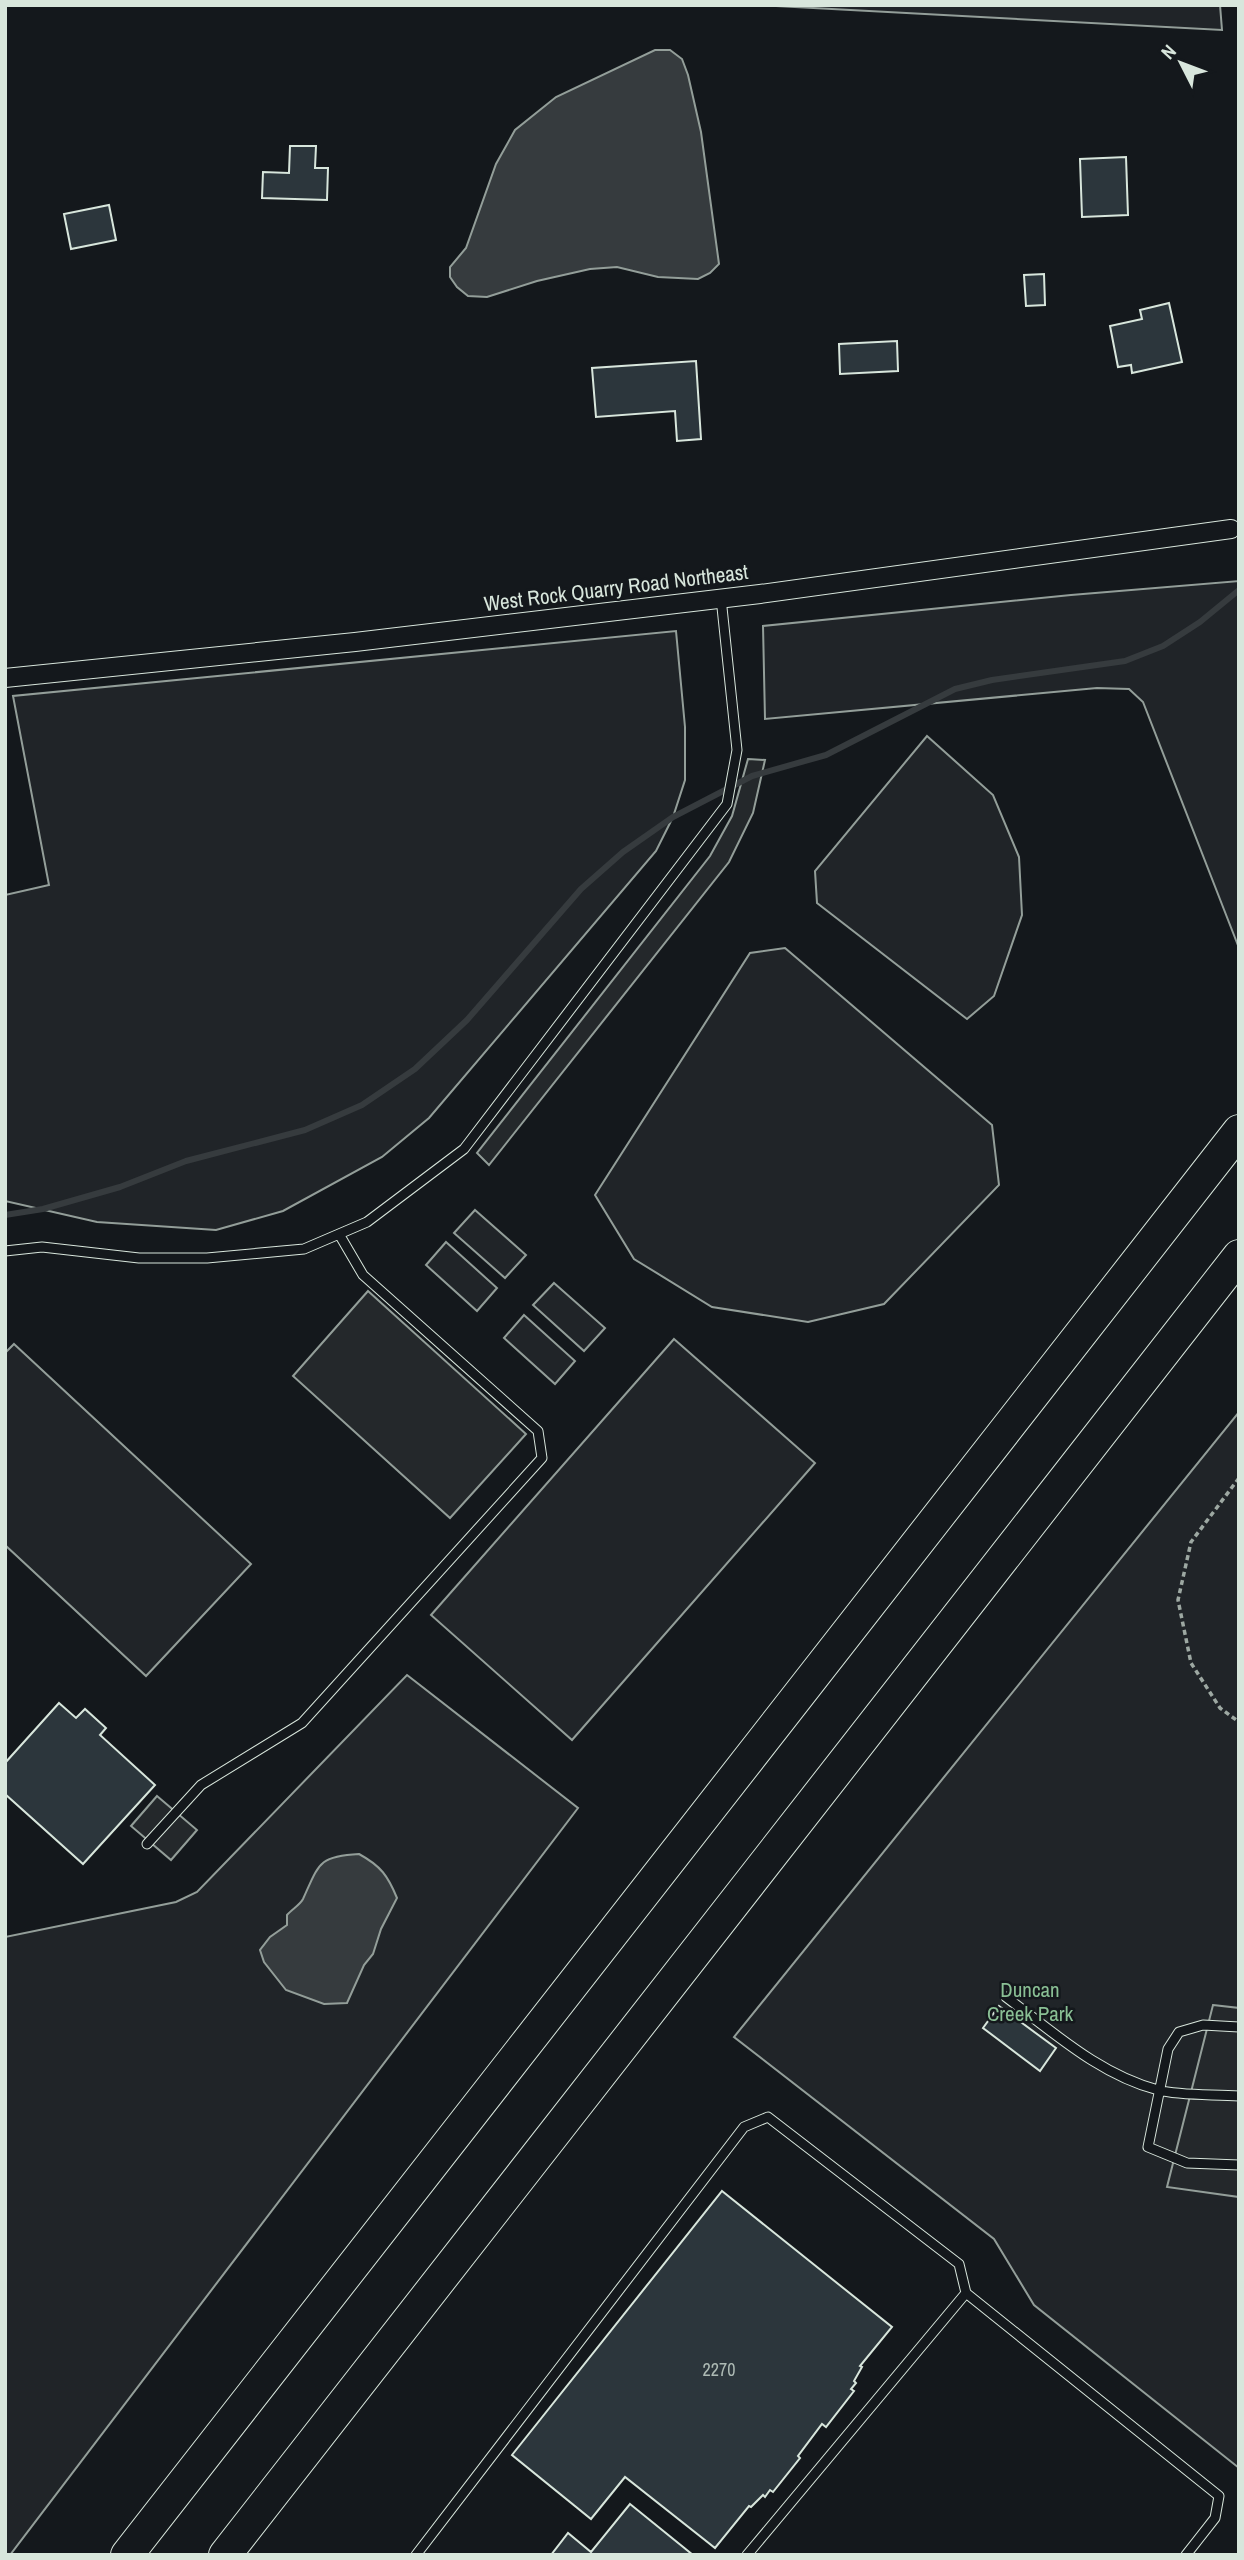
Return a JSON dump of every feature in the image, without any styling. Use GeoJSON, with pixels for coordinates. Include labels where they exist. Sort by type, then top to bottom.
{"type":"FeatureCollection","features":[{"type":"Feature","properties":{"kind":"highway"},"geometry":{"type":"LineString","coordinates":[[127,2555],[1239,1131]]}},
{"type":"Feature","properties":{"kind":"highway"},"geometry":{"type":"LineString","coordinates":[[225,2555],[1239,1256]]}},
{"type":"Feature","properties":{"kind":"street","name":"West Rock Quarry Road Northeast"},"geometry":{"type":"LineString","coordinates":[[5,678],[355,642],[721,598],[1231,529]]}},
{"type":"Feature","properties":{"kind":"lane"},"geometry":{"type":"LineString","coordinates":[[5,1251],[42,1247],[139,1258],[207,1258],[304,1249],[367,1222],[464,1149],[727,804],[737,750],[721,598]]}},
{"type":"Feature","properties":{"kind":"lane"},"geometry":{"type":"LineString","coordinates":[[147,1844],[201,1785],[302,1723],[542,1458],[538,1431],[363,1275],[339,1234]]}},
{"type":"Feature","properties":{"kind":"lane"},"geometry":{"type":"LineString","coordinates":[[1006,1997],[1091,2061],[1159,2091],[1239,2096]]}},
{"type":"Feature","properties":{"kind":"lane"},"geometry":{"type":"LineString","coordinates":[[1239,2027],[1203,2025],[1179,2032],[1168,2049],[1148,2147],[1186,2163],[1239,2165]]}},
{"type":"Feature","properties":{"kind":"lane"},"geometry":{"type":"LineString","coordinates":[[416,2555],[744,2127],[768,2117],[959,2264],[966,2293],[1219,2496],[1214,2518],[1186,2555]]}},
{"type":"Feature","properties":{"kind":"lane"},"geometry":{"type":"LineString","coordinates":[[747,2555],[966,2293]]}},
{"type":"Feature","properties":{"kind":"path"},"geometry":{"type":"LineString","coordinates":[[1239,1478],[1191,1542],[1178,1600],[1191,1663],[1220,1708],[1239,1722]]}},
{"type":"Feature","properties":{"kind":"green space"},"geometry":{"type":"Polygon","coordinates":[[[756,5],[1220,5],[1222,30],[756,5]]]}},
{"type":"Feature","properties":{"kind":"green space"},"geometry":{"type":"Polygon","coordinates":[[[1239,581],[1239,948],[1143,702],[1129,689],[1097,688],[765,719],[763,626],[1239,581]]]}},
{"type":"Feature","properties":{"kind":"green space"},"geometry":{"type":"Polygon","coordinates":[[[676,631],[685,727],[685,780],[673,817],[656,851],[429,1118],[382,1157],[283,1211],[216,1230],[97,1222],[5,1201],[5,895],[49,885],[13,696],[676,631]]]}},
{"type":"Feature","properties":{"kind":"green space"},"geometry":{"type":"Polygon","coordinates":[[[927,736],[993,795],[1019,857],[1022,915],[994,996],[967,1019],[817,903],[815,871],[927,736]]]}},
{"type":"Feature","properties":{"kind":"green space"},"geometry":{"type":"Polygon","coordinates":[[[785,948],[992,1125],[999,1185],[884,1304],[808,1322],[712,1307],[634,1259],[595,1195],[750,953],[785,948]]]}},
{"type":"Feature","properties":{"kind":"green space"},"geometry":{"type":"Polygon","coordinates":[[[475,1210],[526,1255],[505,1278],[454,1233],[475,1210]]]}},
{"type":"Feature","properties":{"kind":"green space"},"geometry":{"type":"Polygon","coordinates":[[[446,1242],[497,1288],[477,1311],[426,1265],[446,1242]]]}},
{"type":"Feature","properties":{"kind":"green space"},"geometry":{"type":"Polygon","coordinates":[[[554,1283],[605,1328],[584,1351],[533,1305],[554,1283]]]}},
{"type":"Feature","properties":{"kind":"green space"},"geometry":{"type":"Polygon","coordinates":[[[524,1315],[575,1361],[555,1384],[504,1338],[524,1315]]]}},
{"type":"Feature","properties":{"kind":"green space"},"geometry":{"type":"Polygon","coordinates":[[[674,1339],[815,1463],[572,1740],[431,1615],[674,1339]]]}},
{"type":"Feature","properties":{"kind":"green space"},"geometry":{"type":"Polygon","coordinates":[[[14,1344],[251,1564],[146,1676],[5,1545],[5,1353],[14,1344]]]}},
{"type":"Feature","properties":{"kind":"green space","name":"Duncan Creek Park"},"geometry":{"type":"Polygon","coordinates":[[[1239,1412],[1239,2468],[1034,2305],[994,2239],[734,2037],[1239,1412]]]}},
{"type":"Feature","properties":{"kind":"green space"},"geometry":{"type":"Polygon","coordinates":[[[407,1675],[578,1808],[10,2555],[5,2555],[5,1937],[176,1902],[197,1892],[407,1675]]]}},
{"type":"Feature","properties":{"kind":"shaded area"},"geometry":{"type":"Polygon","coordinates":[[[655,50],[670,50],[682,59],[688,75],[701,132],[719,264],[698,279],[658,277],[617,267],[590,269],[537,281],[487,297],[468,296],[450,277],[450,267],[466,248],[496,164],[515,130],[556,97],[655,50]]]}},
{"type":"Feature","properties":{"kind":"shaded area"},"geometry":{"type":"Polygon","coordinates":[[[748,759],[765,760],[753,813],[729,862],[489,1165],[477,1153],[710,856],[732,816],[748,759]]]}},
{"type":"Feature","properties":{"kind":"shaded area"},"geometry":{"type":"Polygon","coordinates":[[[368,1291],[526,1434],[450,1518],[293,1376],[368,1291]]]}},
{"type":"Feature","properties":{"kind":"shaded area"},"geometry":{"type":"Polygon","coordinates":[[[157,1796],[197,1830],[171,1860],[131,1826],[157,1796]]]}},
{"type":"Feature","properties":{"kind":"shaded area"},"geometry":{"type":"Polygon","coordinates":[[[359,1854],[383,1872],[397,1898],[381,1929],[373,1954],[364,1965],[347,2003],[324,2004],[286,1990],[264,1962],[260,1950],[270,1937],[287,1925],[287,1915],[302,1901],[322,1864],[335,1857],[359,1854]]]}},
{"type":"Feature","properties":{"kind":"shaded area"},"geometry":{"type":"Polygon","coordinates":[[[1213,2005],[1239,2008],[1239,2197],[1167,2187],[1213,2005]]]}},
{"type":"Feature","properties":{"kind":"building"},"geometry":{"type":"Polygon","coordinates":[[[290,146],[316,146],[315,168],[328,168],[327,200],[262,198],[263,172],[289,173],[290,146]]]}},
{"type":"Feature","properties":{"kind":"building"},"geometry":{"type":"Polygon","coordinates":[[[1126,157],[1128,215],[1082,217],[1080,159],[1126,157]]]}},
{"type":"Feature","properties":{"kind":"building"},"geometry":{"type":"Polygon","coordinates":[[[109,205],[116,240],[71,249],[64,214],[109,205]]]}},
{"type":"Feature","properties":{"kind":"building"},"geometry":{"type":"Polygon","coordinates":[[[1044,274],[1045,305],[1026,306],[1024,275],[1044,274]]]}},
{"type":"Feature","properties":{"kind":"building"},"geometry":{"type":"Polygon","coordinates":[[[1169,303],[1182,362],[1132,373],[1131,365],[1118,367],[1110,326],[1142,319],[1140,310],[1169,303]]]}},
{"type":"Feature","properties":{"kind":"building"},"geometry":{"type":"Polygon","coordinates":[[[897,341],[898,371],[840,374],[839,344],[897,341]]]}},
{"type":"Feature","properties":{"kind":"building"},"geometry":{"type":"Polygon","coordinates":[[[696,361],[701,439],[677,441],[675,411],[596,417],[592,368],[696,361]]]}},
{"type":"Feature","properties":{"kind":"building"},"geometry":{"type":"Polygon","coordinates":[[[59,1703],[76,1718],[85,1709],[106,1728],[100,1735],[155,1785],[83,1864],[5,1794],[5,1763],[59,1703]]]}},
{"type":"Feature","properties":{"kind":"building"},"geometry":{"type":"Polygon","coordinates":[[[999,2006],[1056,2048],[1040,2071],[983,2028],[999,2006]]]}},
{"type":"Feature","properties":{"kind":"building"},"geometry":{"type":"Polygon","coordinates":[[[722,2191],[892,2327],[860,2366],[862,2367],[854,2381],[856,2383],[851,2389],[854,2391],[826,2427],[822,2424],[773,2492],[770,2490],[765,2497],[763,2495],[749,2506],[715,2548],[625,2477],[591,2519],[512,2455],[722,2191]]]}},
{"type":"Feature","properties":{"kind":"building"},"geometry":{"type":"Polygon","coordinates":[[[630,2504],[693,2555],[551,2555],[568,2533],[591,2552],[630,2504]]]}},
{"type":"Feature","properties":{"kind":"waterway"},"geometry":{"type":"LineString","coordinates":[[5,1215],[43,1209],[120,1187],[186,1161],[305,1130],[362,1105],[415,1069],[467,1020],[581,889],[623,852],[673,817],[752,776],[826,755],[955,689],[992,680],[1125,661],[1163,646],[1200,622],[1239,590]]}}]}
